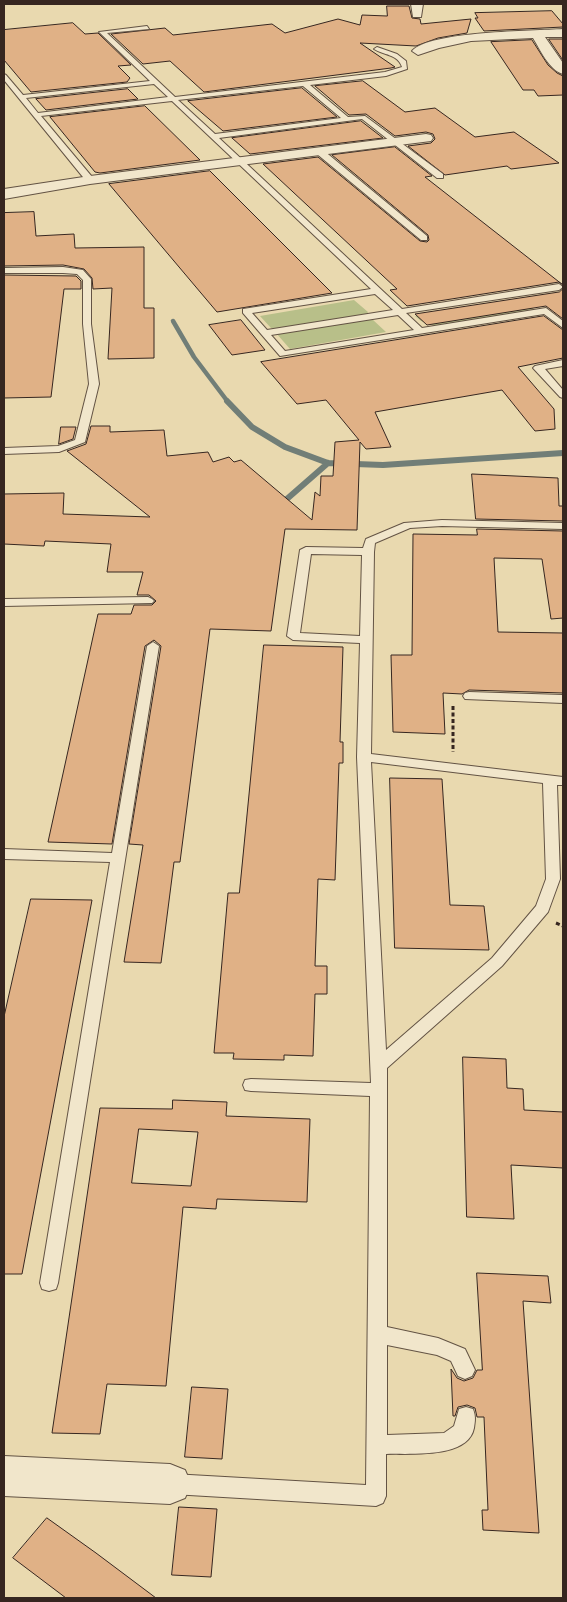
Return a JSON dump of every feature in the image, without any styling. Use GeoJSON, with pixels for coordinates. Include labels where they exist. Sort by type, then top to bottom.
{"type":"FeatureCollection","features":[{"type":"Feature","properties":{"kind":"street"},"geometry":{"type":"LineString","coordinates":[[418,51],[438,43],[456,39],[563,33]]}},
{"type":"Feature","properties":{"kind":"street"},"geometry":{"type":"LineString","coordinates":[[537,35],[550,56],[563,70]]}},
{"type":"Feature","properties":{"kind":"street"},"geometry":{"type":"LineString","coordinates":[[4,194],[90,180],[426,138]]}},
{"type":"Feature","properties":{"kind":"street"},"geometry":{"type":"LineString","coordinates":[[4,1476],[170,1484]]}},
{"type":"Feature","properties":{"kind":"lane"},"geometry":{"type":"LineString","coordinates":[[147,28],[102,32],[238,162],[421,332]]}},
{"type":"Feature","properties":{"kind":"lane"},"geometry":{"type":"LineString","coordinates":[[35,115],[386,74],[405,68],[403,60],[377,49]]}},
{"type":"Feature","properties":{"kind":"lane"},"geometry":{"type":"LineString","coordinates":[[4,76],[90,180]]}},
{"type":"Feature","properties":{"kind":"lane"},"geometry":{"type":"LineString","coordinates":[[21,97],[155,82]]}},
{"type":"Feature","properties":{"kind":"lane"},"geometry":{"type":"LineString","coordinates":[[304,83],[346,119]]}},
{"type":"Feature","properties":{"kind":"lane"},"geometry":{"type":"LineString","coordinates":[[212,136],[363,117],[440,176]]}},
{"type":"Feature","properties":{"kind":"lane"},"geometry":{"type":"LineString","coordinates":[[320,152],[424,238]]}},
{"type":"Feature","properties":{"kind":"lane"},"geometry":{"type":"LineString","coordinates":[[4,271],[63,270],[80,272],[87,279],[88,324],[94,384],[80,442],[59,449],[4,451]]}},
{"type":"Feature","properties":{"kind":"lane"},"geometry":{"type":"LineString","coordinates":[[264,333],[559,287]]}},
{"type":"Feature","properties":{"kind":"lane"},"geometry":{"type":"LineString","coordinates":[[377,291],[246,311],[284,354],[546,311],[563,326]]}},
{"type":"Feature","properties":{"kind":"lane"},"geometry":{"type":"LineString","coordinates":[[563,364],[538,368],[563,395]]}},
{"type":"Feature","properties":{"kind":"lane"},"geometry":{"type":"LineString","coordinates":[[170,1484],[376,1496],[379,1066],[364,757],[368,552],[370,541],[408,525],[442,523],[563,526]]}},
{"type":"Feature","properties":{"kind":"lane"},"geometry":{"type":"LineString","coordinates":[[366,640],[293,636],[306,550],[368,552]]}},
{"type":"Feature","properties":{"kind":"lane"},"geometry":{"type":"LineString","coordinates":[[4,603],[148,601]]}},
{"type":"Feature","properties":{"kind":"lane"},"geometry":{"type":"LineString","coordinates":[[49,1283],[153,646]]}},
{"type":"Feature","properties":{"kind":"lane"},"geometry":{"type":"LineString","coordinates":[[469,696],[563,699]]}},
{"type":"Feature","properties":{"kind":"lane"},"geometry":{"type":"LineString","coordinates":[[364,757],[557,780],[553,879],[543,908],[497,962],[379,1066]]}},
{"type":"Feature","properties":{"kind":"lane"},"geometry":{"type":"LineString","coordinates":[[4,854],[119,858]]}},
{"type":"Feature","properties":{"kind":"lane"},"geometry":{"type":"LineString","coordinates":[[251,1085],[378,1090]]}},
{"type":"Feature","properties":{"kind":"lane"},"geometry":{"type":"LineString","coordinates":[[377,1334],[438,1347],[458,1355],[465,1370]]}},
{"type":"Feature","properties":{"kind":"lane"},"geometry":{"type":"LineString","coordinates":[[377,1445],[447,1442],[463,1432],[466,1416]]}},
{"type":"Feature","properties":{"kind":"path"},"geometry":{"type":"LineString","coordinates":[[454,768],[453,701],[459,697],[469,696]]}},
{"type":"Feature","properties":{"kind":"green space"},"geometry":{"type":"Polygon","coordinates":[[[522,299],[535,310],[434,326],[421,321],[415,316],[522,299]]]}},
{"type":"Feature","properties":{"kind":"green space"},"geometry":{"type":"Polygon","coordinates":[[[354,300],[368,312],[367,314],[274,329],[260,316],[354,300]]]}},
{"type":"Feature","properties":{"kind":"green space"},"geometry":{"type":"Polygon","coordinates":[[[372,319],[386,332],[290,349],[276,333],[372,319]]]}},
{"type":"Feature","properties":{"kind":"building"},"geometry":{"type":"Polygon","coordinates":[[[387,6],[409,6],[412,18],[420,19],[421,24],[471,19],[467,33],[438,38],[416,46],[360,43],[395,67],[204,92],[170,61],[143,64],[111,34],[165,28],[173,35],[272,24],[285,33],[338,19],[360,25],[362,15],[387,16],[387,6]]]}},
{"type":"Feature","properties":{"kind":"building"},"geometry":{"type":"Polygon","coordinates":[[[552,11],[563,24],[563,27],[484,31],[475,18],[478,18],[475,13],[552,11]]]}},
{"type":"Feature","properties":{"kind":"building"},"geometry":{"type":"Polygon","coordinates":[[[73,23],[85,34],[98,33],[131,65],[118,66],[130,78],[127,82],[31,92],[4,60],[4,30],[73,23]]]}},
{"type":"Feature","properties":{"kind":"building"},"geometry":{"type":"Polygon","coordinates":[[[549,39],[563,39],[563,60],[549,39]]]}},
{"type":"Feature","properties":{"kind":"building"},"geometry":{"type":"Polygon","coordinates":[[[532,40],[548,65],[563,76],[563,95],[538,96],[534,90],[523,90],[491,42],[532,40]]]}},
{"type":"Feature","properties":{"kind":"building"},"geometry":{"type":"Polygon","coordinates":[[[363,81],[405,112],[435,108],[475,137],[514,132],[559,163],[511,169],[507,166],[445,175],[408,146],[431,143],[435,139],[433,134],[426,132],[395,136],[366,114],[349,115],[315,86],[363,81]]]}},
{"type":"Feature","properties":{"kind":"building"},"geometry":{"type":"Polygon","coordinates":[[[302,88],[337,117],[223,131],[188,101],[302,88]]]}},
{"type":"Feature","properties":{"kind":"building"},"geometry":{"type":"Polygon","coordinates":[[[128,89],[138,99],[46,110],[36,99],[128,89]]]}},
{"type":"Feature","properties":{"kind":"building"},"geometry":{"type":"Polygon","coordinates":[[[145,106],[200,160],[100,173],[95,172],[50,117],[145,106]]]}},
{"type":"Feature","properties":{"kind":"building"},"geometry":{"type":"Polygon","coordinates":[[[361,121],[383,138],[250,154],[232,138],[361,121]]]}},
{"type":"Feature","properties":{"kind":"building"},"geometry":{"type":"Polygon","coordinates":[[[395,147],[432,176],[425,177],[563,285],[559,282],[407,306],[390,290],[397,289],[263,164],[318,157],[420,241],[427,242],[429,240],[428,235],[332,155],[395,147]]]}},
{"type":"Feature","properties":{"kind":"building"},"geometry":{"type":"Polygon","coordinates":[[[210,171],[332,293],[217,312],[109,184],[210,171]]]}},
{"type":"Feature","properties":{"kind":"building"},"geometry":{"type":"Polygon","coordinates":[[[34,212],[36,236],[74,234],[75,248],[144,247],[144,308],[154,308],[154,358],[108,359],[112,288],[93,289],[92,278],[84,269],[63,265],[4,266],[4,213],[34,212]]]}},
{"type":"Feature","properties":{"kind":"building"},"geometry":{"type":"Polygon","coordinates":[[[4,275],[76,276],[81,281],[81,289],[64,289],[51,397],[4,398],[4,275]]]}},
{"type":"Feature","properties":{"kind":"building"},"geometry":{"type":"Polygon","coordinates":[[[563,289],[563,319],[546,306],[427,325],[415,314],[559,292],[563,289]]]}},
{"type":"Feature","properties":{"kind":"building"},"geometry":{"type":"Polygon","coordinates":[[[544,316],[563,330],[563,358],[518,367],[554,409],[555,429],[535,431],[502,390],[375,412],[391,447],[366,449],[360,442],[357,530],[285,529],[271,631],[210,629],[180,862],[174,862],[161,963],[124,962],[143,845],[129,844],[161,646],[154,640],[145,646],[112,844],[48,842],[98,614],[131,614],[134,605],[152,605],[156,601],[149,595],[137,595],[143,572],[107,572],[111,544],[45,541],[44,546],[4,544],[4,494],[64,493],[63,514],[150,517],[67,451],[86,444],[91,426],[110,426],[110,432],[164,430],[167,456],[208,452],[213,462],[229,457],[234,462],[241,460],[312,520],[315,492],[320,496],[321,476],[333,476],[335,442],[359,440],[326,400],[297,404],[261,362],[544,316]]]}},
{"type":"Feature","properties":{"kind":"building"},"geometry":{"type":"Polygon","coordinates":[[[241,320],[265,350],[232,355],[209,325],[241,320]]]}},
{"type":"Feature","properties":{"kind":"building"},"geometry":{"type":"Polygon","coordinates":[[[61,427],[76,427],[73,439],[59,444],[61,427]]]}},
{"type":"Feature","properties":{"kind":"building"},"geometry":{"type":"Polygon","coordinates":[[[472,474],[558,478],[559,506],[563,506],[563,521],[476,519],[472,474]]]}},
{"type":"Feature","properties":{"kind":"building"},"geometry":{"type":"Polygon","coordinates":[[[477,529],[563,531],[563,618],[551,619],[542,559],[494,558],[498,632],[563,633],[563,693],[469,690],[462,694],[443,693],[445,734],[393,732],[391,655],[412,655],[413,534],[477,535],[477,529]]]}},
{"type":"Feature","properties":{"kind":"building"},"geometry":{"type":"Polygon","coordinates":[[[264,645],[343,647],[340,742],[343,742],[343,763],[339,763],[335,880],[318,879],[315,966],[327,966],[327,994],[315,994],[313,1056],[284,1055],[284,1060],[233,1059],[234,1053],[214,1053],[228,893],[239,893],[264,645]]]}},
{"type":"Feature","properties":{"kind":"building"},"geometry":{"type":"Polygon","coordinates":[[[390,778],[442,779],[450,905],[484,906],[489,950],[395,948],[390,778]]]}},
{"type":"Feature","properties":{"kind":"building"},"geometry":{"type":"Polygon","coordinates":[[[31,899],[92,900],[22,1274],[4,1274],[4,1017],[31,899]]]}},
{"type":"Feature","properties":{"kind":"building"},"geometry":{"type":"Polygon","coordinates":[[[463,1057],[506,1059],[507,1088],[523,1089],[524,1110],[563,1112],[563,1168],[511,1165],[514,1219],[467,1217],[463,1057]]]}},
{"type":"Feature","properties":{"kind":"building"},"geometry":{"type":"Polygon","coordinates":[[[173,1100],[227,1102],[226,1116],[310,1119],[307,1202],[217,1199],[216,1209],[183,1207],[166,1386],[107,1384],[100,1434],[52,1433],[100,1108],[172,1109],[173,1100]],[[139,1129],[132,1183],[191,1186],[198,1132],[139,1129]]]}},
{"type":"Feature","properties":{"kind":"building"},"geometry":{"type":"Polygon","coordinates":[[[477,1273],[548,1276],[551,1303],[523,1301],[539,1533],[483,1530],[482,1510],[488,1510],[484,1417],[477,1417],[475,1408],[467,1405],[458,1407],[455,1416],[453,1416],[451,1369],[457,1378],[464,1381],[473,1378],[477,1370],[482,1370],[477,1273]]]}},
{"type":"Feature","properties":{"kind":"building"},"geometry":{"type":"Polygon","coordinates":[[[192,1387],[228,1389],[222,1459],[185,1457],[192,1387]]]}},
{"type":"Feature","properties":{"kind":"building"},"geometry":{"type":"Polygon","coordinates":[[[179,1507],[217,1509],[211,1577],[172,1575],[179,1507]]]}},
{"type":"Feature","properties":{"kind":"building"},"geometry":{"type":"Polygon","coordinates":[[[47,1518],[156,1598],[66,1598],[13,1558],[47,1518]]]}},
{"type":"Feature","properties":{"kind":"waterway"},"geometry":{"type":"LineString","coordinates":[[173,321],[194,357],[228,402]]}},
{"type":"Feature","properties":{"kind":"waterway"},"geometry":{"type":"LineString","coordinates":[[227,401],[252,427],[285,447],[328,463]]}},
{"type":"Feature","properties":{"kind":"waterway"},"geometry":{"type":"LineString","coordinates":[[328,463],[383,465],[563,453]]}},
{"type":"Feature","properties":{"kind":"waterway"},"geometry":{"type":"LineString","coordinates":[[280,505],[328,463]]}}]}
